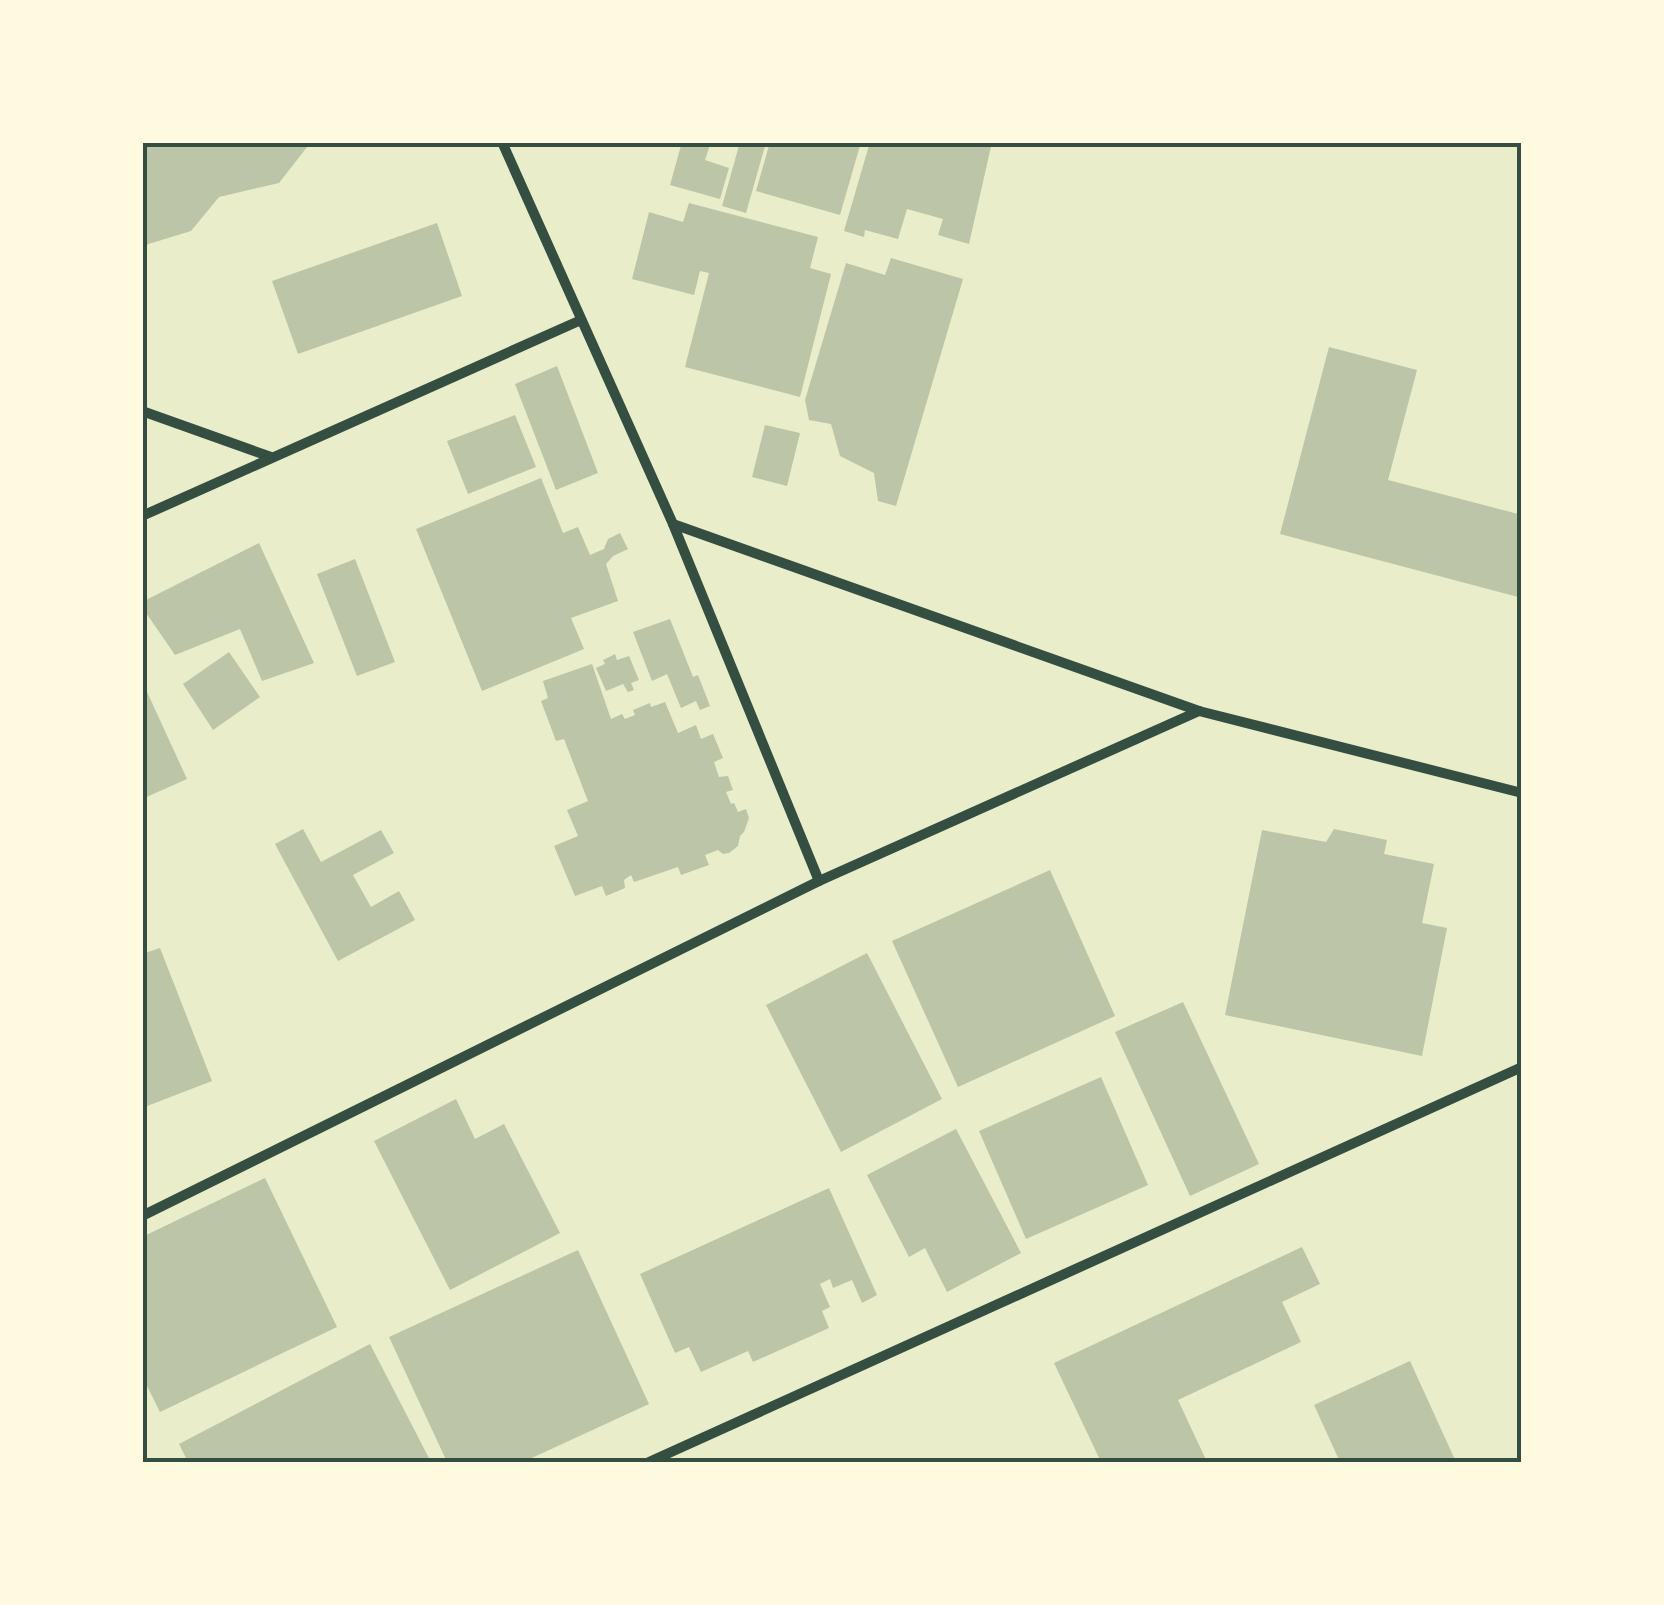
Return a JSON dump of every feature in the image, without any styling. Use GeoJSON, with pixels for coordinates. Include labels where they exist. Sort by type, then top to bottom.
{"type":"FeatureCollection","features":[{"type":"Feature","properties":{"kind":"street"},"geometry":{"type":"LineString","coordinates":[[502,142],[673,524],[819,881]]}},
{"type":"Feature","properties":{"kind":"street"},"geometry":{"type":"LineString","coordinates":[[142,516],[581,320]]}},
{"type":"Feature","properties":{"kind":"street"},"geometry":{"type":"LineString","coordinates":[[142,410],[270,457]]}},
{"type":"Feature","properties":{"kind":"street"},"geometry":{"type":"LineString","coordinates":[[673,524],[1200,711],[1522,793]]}},
{"type":"Feature","properties":{"kind":"street"},"geometry":{"type":"LineString","coordinates":[[142,1216],[819,881],[1200,711]]}},
{"type":"Feature","properties":{"kind":"street"},"geometry":{"type":"LineString","coordinates":[[649,1462],[1522,1066]]}},
{"type":"Feature","properties":{"kind":"building"},"geometry":{"type":"Polygon","coordinates":[[[142,142],[311,142],[279,183],[219,197],[191,231],[142,246],[142,142]]]}},
{"type":"Feature","properties":{"kind":"building"},"geometry":{"type":"Polygon","coordinates":[[[682,142],[710,145],[705,160],[729,168],[720,199],[670,185],[682,142]]]}},
{"type":"Feature","properties":{"kind":"building"},"geometry":{"type":"Polygon","coordinates":[[[740,142],[765,146],[746,213],[722,206],[740,142]]]}},
{"type":"Feature","properties":{"kind":"building"},"geometry":{"type":"Polygon","coordinates":[[[770,142],[861,142],[840,215],[756,191],[770,142]]]}},
{"type":"Feature","properties":{"kind":"building"},"geometry":{"type":"Polygon","coordinates":[[[870,142],[992,142],[969,244],[938,235],[943,219],[907,209],[898,239],[865,230],[864,237],[844,231],[870,142]]]}},
{"type":"Feature","properties":{"kind":"building"},"geometry":{"type":"Polygon","coordinates":[[[689,203],[818,237],[810,268],[831,274],[800,397],[685,367],[709,273],[700,271],[694,295],[632,279],[649,212],[683,222],[689,203]]]}},
{"type":"Feature","properties":{"kind":"building"},"geometry":{"type":"Polygon","coordinates":[[[437,223],[462,296],[298,354],[272,281],[437,223]]]}},
{"type":"Feature","properties":{"kind":"building"},"geometry":{"type":"Polygon","coordinates":[[[891,258],[963,279],[896,506],[878,501],[874,473],[840,456],[831,424],[809,420],[805,400],[846,263],[885,275],[891,258]]]}},
{"type":"Feature","properties":{"kind":"building"},"geometry":{"type":"Polygon","coordinates":[[[1329,347],[1417,370],[1388,480],[1522,515],[1522,598],[1280,534],[1329,347]]]}},
{"type":"Feature","properties":{"kind":"building"},"geometry":{"type":"Polygon","coordinates":[[[557,366],[598,473],[556,490],[515,384],[557,366]]]}},
{"type":"Feature","properties":{"kind":"building"},"geometry":{"type":"Polygon","coordinates":[[[515,415],[536,467],[468,494],[447,441],[515,415]]]}},
{"type":"Feature","properties":{"kind":"building"},"geometry":{"type":"Polygon","coordinates":[[[765,425],[800,433],[787,486],[752,477],[765,425]]]}},
{"type":"Feature","properties":{"kind":"building"},"geometry":{"type":"Polygon","coordinates":[[[541,478],[563,533],[578,527],[590,555],[604,549],[608,539],[620,533],[628,549],[606,564],[618,601],[571,618],[584,649],[482,691],[416,529],[541,478]]]}},
{"type":"Feature","properties":{"kind":"building"},"geometry":{"type":"Polygon","coordinates":[[[259,543],[314,663],[262,681],[240,629],[175,655],[142,602],[259,543]]]}},
{"type":"Feature","properties":{"kind":"building"},"geometry":{"type":"Polygon","coordinates":[[[355,559],[395,662],[357,676],[317,574],[355,559]]]}},
{"type":"Feature","properties":{"kind":"building"},"geometry":{"type":"Polygon","coordinates":[[[670,619],[693,677],[698,675],[710,706],[700,710],[696,701],[681,708],[667,674],[652,681],[633,632],[670,619]]]}},
{"type":"Feature","properties":{"kind":"building"},"geometry":{"type":"Polygon","coordinates":[[[229,652],[260,697],[213,730],[183,684],[229,652]]]}},
{"type":"Feature","properties":{"kind":"building"},"geometry":{"type":"Polygon","coordinates":[[[615,654],[617,660],[629,656],[639,680],[631,683],[634,690],[628,692],[623,684],[606,691],[596,668],[615,654]]]}},
{"type":"Feature","properties":{"kind":"building"},"geometry":{"type":"Polygon","coordinates":[[[592,664],[611,719],[622,714],[625,719],[635,715],[633,710],[665,702],[678,733],[696,725],[701,739],[713,734],[723,758],[714,762],[719,777],[728,776],[733,790],[726,792],[731,804],[738,812],[746,809],[749,818],[738,846],[729,853],[718,850],[705,855],[709,865],[681,875],[678,867],[634,882],[631,875],[624,880],[625,888],[606,896],[602,886],[575,896],[554,846],[578,836],[567,810],[588,801],[564,739],[556,741],[541,701],[548,698],[543,681],[592,664]]]}},
{"type":"Feature","properties":{"kind":"building"},"geometry":{"type":"Polygon","coordinates":[[[142,681],[187,779],[142,799],[142,681]]]}},
{"type":"Feature","properties":{"kind":"building"},"geometry":{"type":"Polygon","coordinates":[[[303,829],[321,862],[381,830],[394,853],[353,875],[371,907],[399,891],[415,920],[338,961],[275,844],[303,829]]]}},
{"type":"Feature","properties":{"kind":"building"},"geometry":{"type":"Polygon","coordinates":[[[1334,829],[1387,840],[1384,854],[1434,864],[1422,923],[1447,928],[1422,1056],[1225,1015],[1262,830],[1326,842],[1334,829]]]}},
{"type":"Feature","properties":{"kind":"building"},"geometry":{"type":"Polygon","coordinates":[[[1050,870],[1115,1016],[958,1087],[892,941],[1050,870]]]}},
{"type":"Feature","properties":{"kind":"building"},"geometry":{"type":"Polygon","coordinates":[[[160,948],[212,1081],[142,1108],[142,954],[160,948]]]}},
{"type":"Feature","properties":{"kind":"building"},"geometry":{"type":"Polygon","coordinates":[[[867,953],[942,1099],[841,1152],[766,1005],[867,953]]]}},
{"type":"Feature","properties":{"kind":"building"},"geometry":{"type":"Polygon","coordinates":[[[1183,1002],[1259,1164],[1190,1196],[1115,1032],[1183,1002]]]}},
{"type":"Feature","properties":{"kind":"building"},"geometry":{"type":"Polygon","coordinates":[[[1101,1077],[1148,1185],[1026,1239],[979,1131],[1101,1077]]]}},
{"type":"Feature","properties":{"kind":"building"},"geometry":{"type":"Polygon","coordinates":[[[456,1099],[475,1139],[504,1124],[560,1233],[450,1290],[374,1141],[456,1099]]]}},
{"type":"Feature","properties":{"kind":"building"},"geometry":{"type":"Polygon","coordinates":[[[956,1129],[1021,1253],[947,1292],[925,1248],[909,1257],[867,1175],[956,1129]]]}},
{"type":"Feature","properties":{"kind":"building"},"geometry":{"type":"Polygon","coordinates":[[[265,1178],[337,1327],[160,1412],[142,1376],[142,1237],[265,1178]]]}},
{"type":"Feature","properties":{"kind":"building"},"geometry":{"type":"Polygon","coordinates":[[[829,1188],[877,1295],[862,1303],[852,1280],[833,1288],[830,1279],[820,1284],[830,1307],[822,1311],[829,1328],[753,1362],[748,1351],[701,1372],[689,1347],[675,1353],[640,1274],[829,1188]]]}},
{"type":"Feature","properties":{"kind":"building"},"geometry":{"type":"Polygon","coordinates":[[[1302,1247],[1320,1284],[1282,1302],[1301,1342],[1178,1400],[1207,1462],[1101,1462],[1054,1363],[1302,1247]]]}},
{"type":"Feature","properties":{"kind":"building"},"geometry":{"type":"Polygon","coordinates":[[[578,1250],[649,1404],[523,1462],[447,1462],[389,1337],[578,1250]]]}},
{"type":"Feature","properties":{"kind":"building"},"geometry":{"type":"Polygon","coordinates":[[[370,1344],[431,1462],[188,1462],[179,1444],[370,1344]]]}},
{"type":"Feature","properties":{"kind":"building"},"geometry":{"type":"Polygon","coordinates":[[[1410,1361],[1456,1462],[1340,1462],[1314,1405],[1410,1361]]]}}]}
